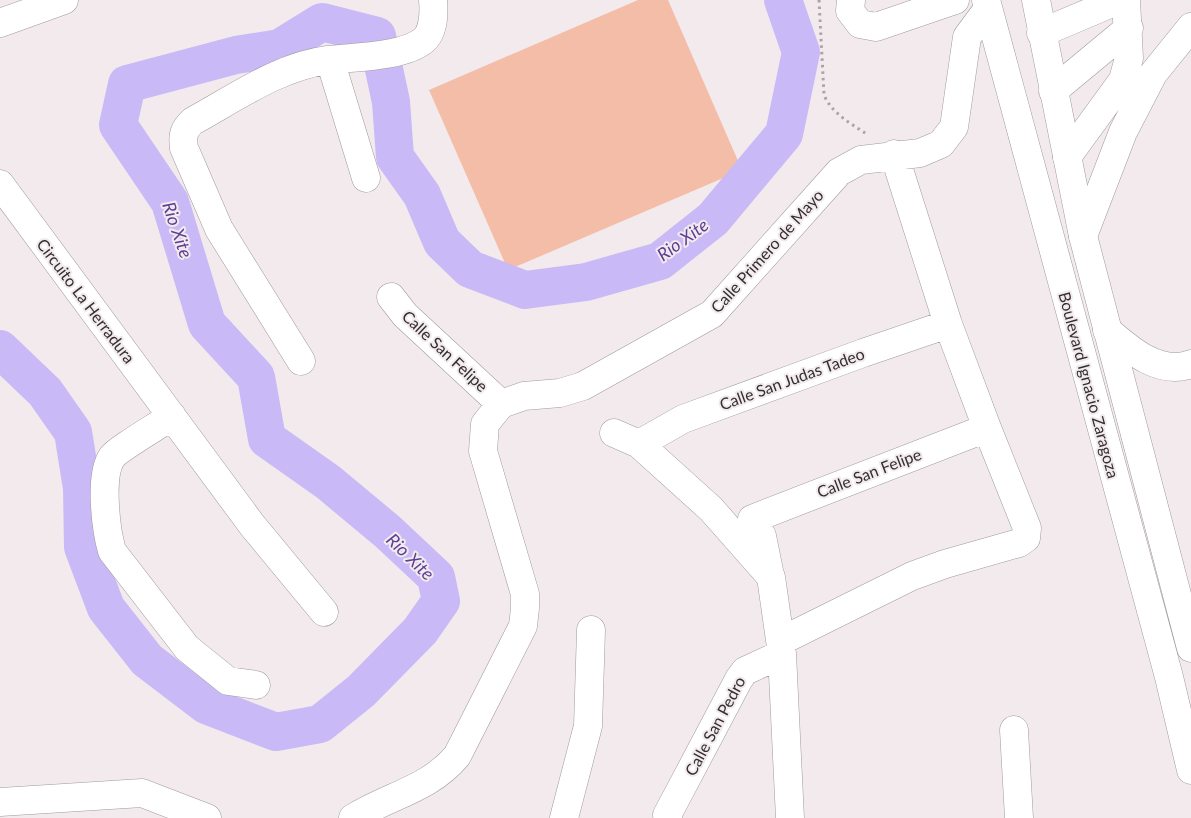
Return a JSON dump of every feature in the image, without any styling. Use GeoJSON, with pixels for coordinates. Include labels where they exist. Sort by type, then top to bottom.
{"type":"FeatureCollection","features":[{"type":"Feature","properties":{"kind":"street"},"geometry":{"type":"LineString","coordinates":[[0,23],[64,0]]}},
{"type":"Feature","properties":{"kind":"street"},"geometry":{"type":"LineString","coordinates":[[301,361],[218,229],[184,148],[182,137],[186,128],[193,121],[269,80],[311,63],[357,58],[404,49],[425,39],[433,23],[433,0]]}},
{"type":"Feature","properties":{"kind":"street"},"geometry":{"type":"LineString","coordinates":[[851,0],[850,11],[860,24],[876,27],[955,0]]}},
{"type":"Feature","properties":{"kind":"street","name":"Boulevard Ignacio Zaragoza"},"geometry":{"type":"LineString","coordinates":[[1036,0],[1041,33],[1083,236],[1191,648]]}},
{"type":"Feature","properties":{"kind":"street"},"geometry":{"type":"LineString","coordinates":[[1041,33],[1118,0]]}},
{"type":"Feature","properties":{"kind":"street"},"geometry":{"type":"LineString","coordinates":[[1067,157],[1123,80],[1129,58],[1129,28],[1126,0]]}},
{"type":"Feature","properties":{"kind":"street","name":"Calle Primero de Mayo"},"geometry":{"type":"LineString","coordinates":[[501,404],[524,396],[560,393],[583,386],[691,328],[712,314],[839,172],[861,160],[894,154],[920,153],[940,144],[954,127],[967,37],[986,5]]}},
{"type":"Feature","properties":{"kind":"street","name":"Boulevard Ignacio Zaragoza"},"geometry":{"type":"LineString","coordinates":[[986,5],[1167,668],[1191,770]]}},
{"type":"Feature","properties":{"kind":"street"},"geometry":{"type":"LineString","coordinates":[[1083,236],[1127,124],[1153,74],[1191,27]]}},
{"type":"Feature","properties":{"kind":"street"},"geometry":{"type":"LineString","coordinates":[[1053,91],[1129,28]]}},
{"type":"Feature","properties":{"kind":"street"},"geometry":{"type":"LineString","coordinates":[[330,60],[366,178]]}},
{"type":"Feature","properties":{"kind":"street"},"geometry":{"type":"LineString","coordinates":[[781,648],[912,576],[945,564],[1019,543],[1026,538],[1027,528],[948,324],[894,154]]}},
{"type":"Feature","properties":{"kind":"street","name":"Circuito La Herradura"},"geometry":{"type":"LineString","coordinates":[[0,184],[252,525],[324,612]]}},
{"type":"Feature","properties":{"kind":"street","name":"Calle San Felipe"},"geometry":{"type":"LineString","coordinates":[[391,297],[404,315],[501,404]]}},
{"type":"Feature","properties":{"kind":"street","name":"Calle San Judas Tadeo"},"geometry":{"type":"LineString","coordinates":[[639,444],[683,419],[862,352],[948,324]]}},
{"type":"Feature","properties":{"kind":"street"},"geometry":{"type":"LineString","coordinates":[[1107,330],[1145,359],[1166,366],[1191,364]]}},
{"type":"Feature","properties":{"kind":"street"},"geometry":{"type":"LineString","coordinates":[[353,818],[368,809],[430,781],[445,770],[457,756],[523,626],[525,594],[483,451],[485,424],[501,404]]}},
{"type":"Feature","properties":{"kind":"street"},"geometry":{"type":"LineString","coordinates":[[172,416],[112,457],[106,475],[107,533],[112,551],[187,648],[228,680],[256,685]]}},
{"type":"Feature","properties":{"kind":"street","name":"Calle San Felipe"},"geometry":{"type":"LineString","coordinates":[[790,818],[781,648],[771,577],[757,527],[987,428]]}},
{"type":"Feature","properties":{"kind":"street"},"geometry":{"type":"LineString","coordinates":[[614,433],[639,444],[711,509],[771,577]]}},
{"type":"Feature","properties":{"kind":"street"},"geometry":{"type":"LineString","coordinates":[[564,818],[588,726],[592,630]]}},
{"type":"Feature","properties":{"kind":"street","name":"Calle San Pedro"},"geometry":{"type":"LineString","coordinates":[[668,818],[671,808],[739,679],[745,671],[781,648]]}},
{"type":"Feature","properties":{"kind":"street"},"geometry":{"type":"LineString","coordinates":[[1014,730],[1019,818]]}},
{"type":"Feature","properties":{"kind":"street"},"geometry":{"type":"LineString","coordinates":[[12,807],[145,805],[207,818]]}},
{"type":"Feature","properties":{"kind":"path"},"geometry":{"type":"LineString","coordinates":[[819,0],[824,96],[828,105],[894,154]]}},
{"type":"Feature","properties":{"kind":"shaded area"},"geometry":{"type":"Polygon","coordinates":[[[638,0],[668,0],[742,170],[508,270],[429,90],[638,0]]]}},
{"type":"Feature","properties":{"kind":"waterway","name":"Rio Xite"},"geometry":{"type":"LineString","coordinates":[[0,349],[45,392],[73,432],[82,488],[83,547],[106,608],[147,660],[206,705],[276,732],[320,724],[361,691],[420,631],[441,601],[436,577],[388,532],[328,482],[267,439],[256,377],[207,324],[170,202],[118,125],[127,84],[236,55],[280,48],[322,22],[377,36],[391,102],[395,157],[422,195],[442,242],[470,269],[525,290],[586,282],[660,261],[713,219],[784,134],[801,52],[783,0]]}}]}
